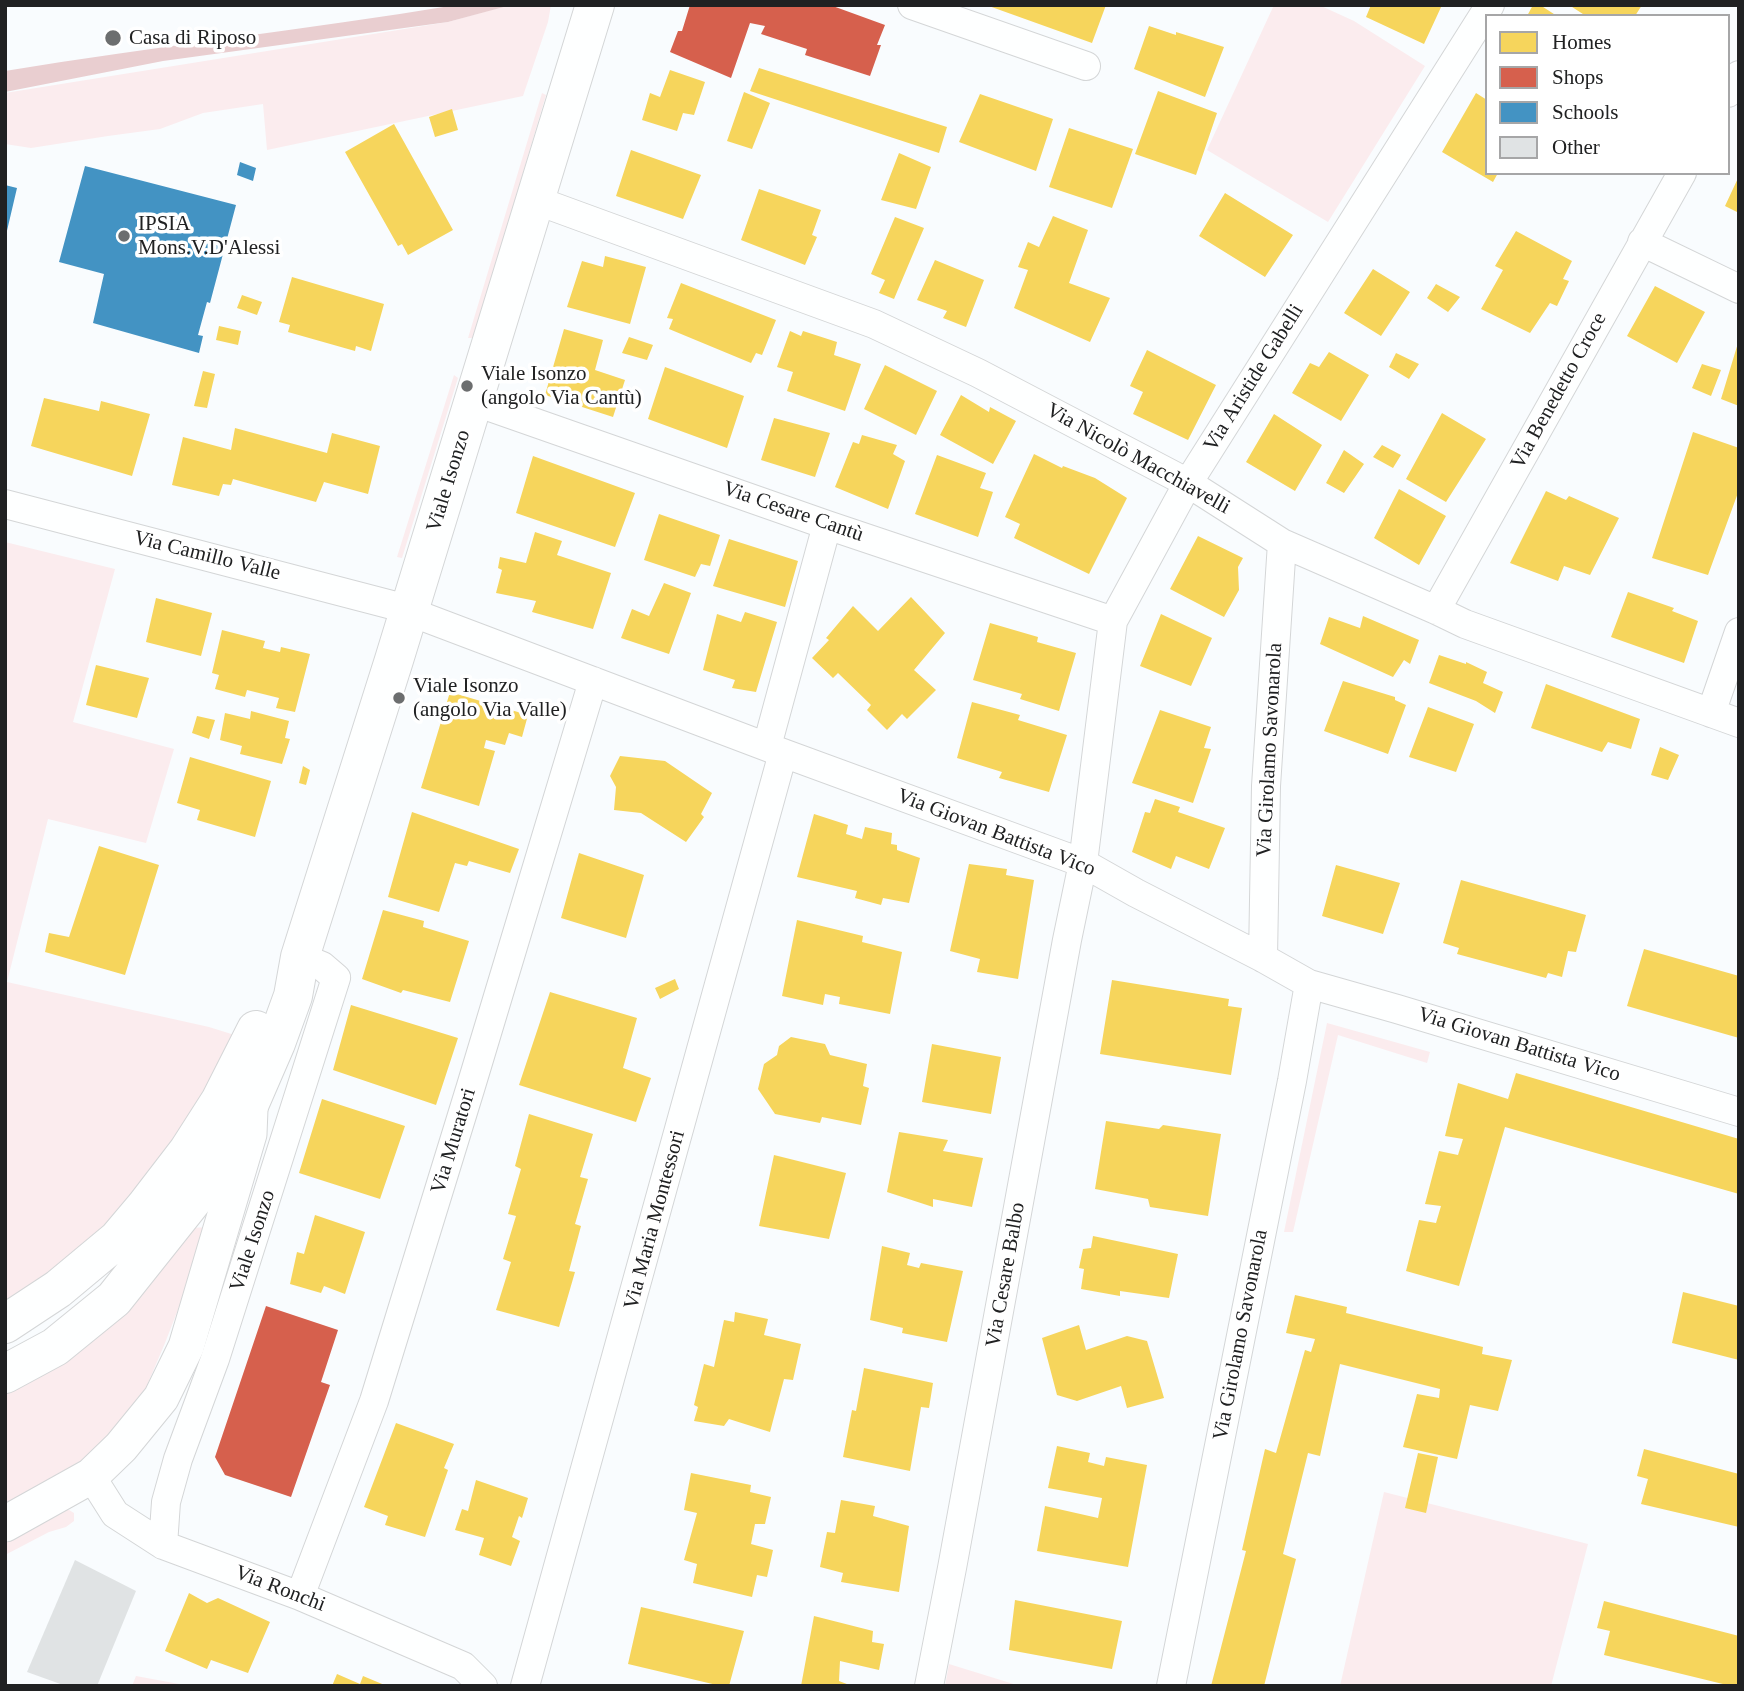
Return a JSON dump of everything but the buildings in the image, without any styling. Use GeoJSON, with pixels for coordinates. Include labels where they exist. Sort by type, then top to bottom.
{"type":"FeatureCollection","features":[{"type":"Feature","properties":{"kind":"main road","name":"Viale Isonzo"},"geometry":{"type":"LineString","coordinates":[[5,1374],[54,1346],[114,1299],[196,1196],[250,1103],[276,1043],[293,996],[300,957],[595,5]]}},
{"type":"Feature","properties":{"kind":"main road","name":"Viale Isonzo"},"geometry":{"type":"LineString","coordinates":[[5,1324],[58,1289],[118,1239],[145,1208],[188,1151],[220,1101],[274,995],[300,957]]}},
{"type":"Feature","properties":{"kind":"street"},"geometry":{"type":"LineString","coordinates":[[912,5],[1086,66]]}},
{"type":"Feature","properties":{"kind":"street","name":"Via Aristide Gabelli"},"geometry":{"type":"LineString","coordinates":[[1083,863],[1113,621],[1188,483],[1490,5]]}},
{"type":"Feature","properties":{"kind":"street","name":"Via Benedetto Croce"},"geometry":{"type":"LineString","coordinates":[[1436,610],[1681,175]]}},
{"type":"Feature","properties":{"kind":"street","name":"Via Nicolò Macchiavelli"},"geometry":{"type":"LineString","coordinates":[[535,200],[874,324],[978,373],[1188,483],[1282,543],[1465,624],[1739,723]]}},
{"type":"Feature","properties":{"kind":"street"},"geometry":{"type":"LineString","coordinates":[[1642,242],[1739,289]]}},
{"type":"Feature","properties":{"kind":"street","name":"Via Cesare Cantù"},"geometry":{"type":"LineString","coordinates":[[473,401],[1113,621]]}},
{"type":"Feature","properties":{"kind":"street","name":"Via Camillo Valle"},"geometry":{"type":"LineString","coordinates":[[5,504],[408,611]]}},
{"type":"Feature","properties":{"kind":"street","name":"Via Maria Montessori"},"geometry":{"type":"LineString","coordinates":[[525,1686],[775,750],[827,524]]}},
{"type":"Feature","properties":{"kind":"street","name":"Via Girolamo Savonarola"},"geometry":{"type":"LineString","coordinates":[[1263,958],[1266,786],[1282,543]]}},
{"type":"Feature","properties":{"kind":"street","name":"Via Giovan Battista Vico"},"geometry":{"type":"LineString","coordinates":[[408,611],[1083,863],[1309,984],[1739,1112]]}},
{"type":"Feature","properties":{"kind":"street"},"geometry":{"type":"LineString","coordinates":[[1711,713],[1739,632]]}},
{"type":"Feature","properties":{"kind":"street","name":"Via Muratori"},"geometry":{"type":"LineString","coordinates":[[300,1596],[374,1401],[593,681]]}},
{"type":"Feature","properties":{"kind":"street","name":"Via Cesare Balbo"},"geometry":{"type":"LineString","coordinates":[[929,1686],[1083,863]]}},
{"type":"Feature","properties":{"kind":"street","name":"Viale Isonzo"},"geometry":{"type":"LineString","coordinates":[[163,1545],[166,1502],[178,1459],[215,1359],[336,978],[322,966],[300,957]]}},
{"type":"Feature","properties":{"kind":"street","name":"Via Girolamo Savonarola"},"geometry":{"type":"LineString","coordinates":[[1171,1686],[1309,984]]}},
{"type":"Feature","properties":{"kind":"street","name":"Viale Isonzo"},"geometry":{"type":"LineString","coordinates":[[5,1524],[92,1476],[121,1447],[162,1398],[186,1347],[249,1134],[250,1103]]}},
{"type":"Feature","properties":{"kind":"street","name":"Viale Isonzo"},"geometry":{"type":"LineString","coordinates":[[5,1343],[103,1274],[118,1239]]}},
{"type":"Feature","properties":{"kind":"street","name":"Via Ronchi"},"geometry":{"type":"LineString","coordinates":[[92,1476],[115,1514],[163,1545],[300,1596],[463,1666],[483,1686]]}},
{"type":"Feature","properties":{"kind":"shaded area"},"geometry":{"type":"Polygon","coordinates":[[[456,5],[511,5],[448,22],[163,61],[5,92],[5,71],[456,5]]]}},
{"type":"Feature","properties":{"kind":"shaded area"},"geometry":{"type":"Polygon","coordinates":[[[509,5],[551,5],[548,22],[523,96],[267,150],[263,104],[203,113],[160,129],[31,148],[5,144],[5,93],[448,22],[509,5]]]}},
{"type":"Feature","properties":{"kind":"shaded area"},"geometry":{"type":"Polygon","coordinates":[[[1274,5],[1319,5],[1354,21],[1425,66],[1328,222],[1207,150],[1274,5]]]}},
{"type":"Feature","properties":{"kind":"shaded area"},"geometry":{"type":"Polygon","coordinates":[[[542,93],[546,95],[474,338],[468,338],[542,93]]]}},
{"type":"Feature","properties":{"kind":"shaded area"},"geometry":{"type":"Polygon","coordinates":[[[454,375],[458,378],[402,558],[397,557],[454,375]]]}},
{"type":"Feature","properties":{"kind":"shaded area"},"geometry":{"type":"Polygon","coordinates":[[[5,542],[115,569],[73,722],[174,749],[146,843],[48,819],[7,982],[209,1027],[241,1037],[123,1218],[5,1313],[5,542]]]}},
{"type":"Feature","properties":{"kind":"shaded area"},"geometry":{"type":"Polygon","coordinates":[[[1327,1023],[1430,1052],[1427,1063],[1338,1035],[1293,1232],[1284,1232],[1327,1023]]]}},
{"type":"Feature","properties":{"kind":"shaded area"},"geometry":{"type":"Polygon","coordinates":[[[210,1227],[140,1402],[96,1452],[5,1512],[5,1385],[190,1228],[210,1227]]]}},
{"type":"Feature","properties":{"kind":"shaded area"},"geometry":{"type":"Polygon","coordinates":[[[1384,1492],[1588,1544],[1551,1686],[1340,1686],[1384,1492]]]}},
{"type":"Feature","properties":{"kind":"shaded area"},"geometry":{"type":"Polygon","coordinates":[[[59,1510],[74,1513],[74,1521],[5,1555],[5,1536],[59,1510]]]}},
{"type":"Feature","properties":{"kind":"shaded area"},"geometry":{"type":"Polygon","coordinates":[[[949,1664],[1020,1686],[945,1686],[949,1664]]]}},
{"type":"Feature","properties":{"kind":"shaded area"},"geometry":{"type":"Polygon","coordinates":[[[136,1676],[190,1686],[132,1686],[136,1676]]]}},
{"type":"Feature","properties":{"kind":"place","name":"Casa di Riposo"},"geometry":{"type":"Point","coordinates":[113,38]}},
{"type":"Feature","properties":{"kind":"place","name":"IPSIA Mons.V.D'Alessi"},"geometry":{"type":"Point","coordinates":[124,236]}},
{"type":"Feature","properties":{"kind":"place","name":"Viale Isonzo (angolo Via Cantù)"},"geometry":{"type":"Point","coordinates":[467,386]}},
{"type":"Feature","properties":{"kind":"place","name":"Viale Isonzo (angolo Via Valle)"},"geometry":{"type":"Point","coordinates":[399,698]}}]}
